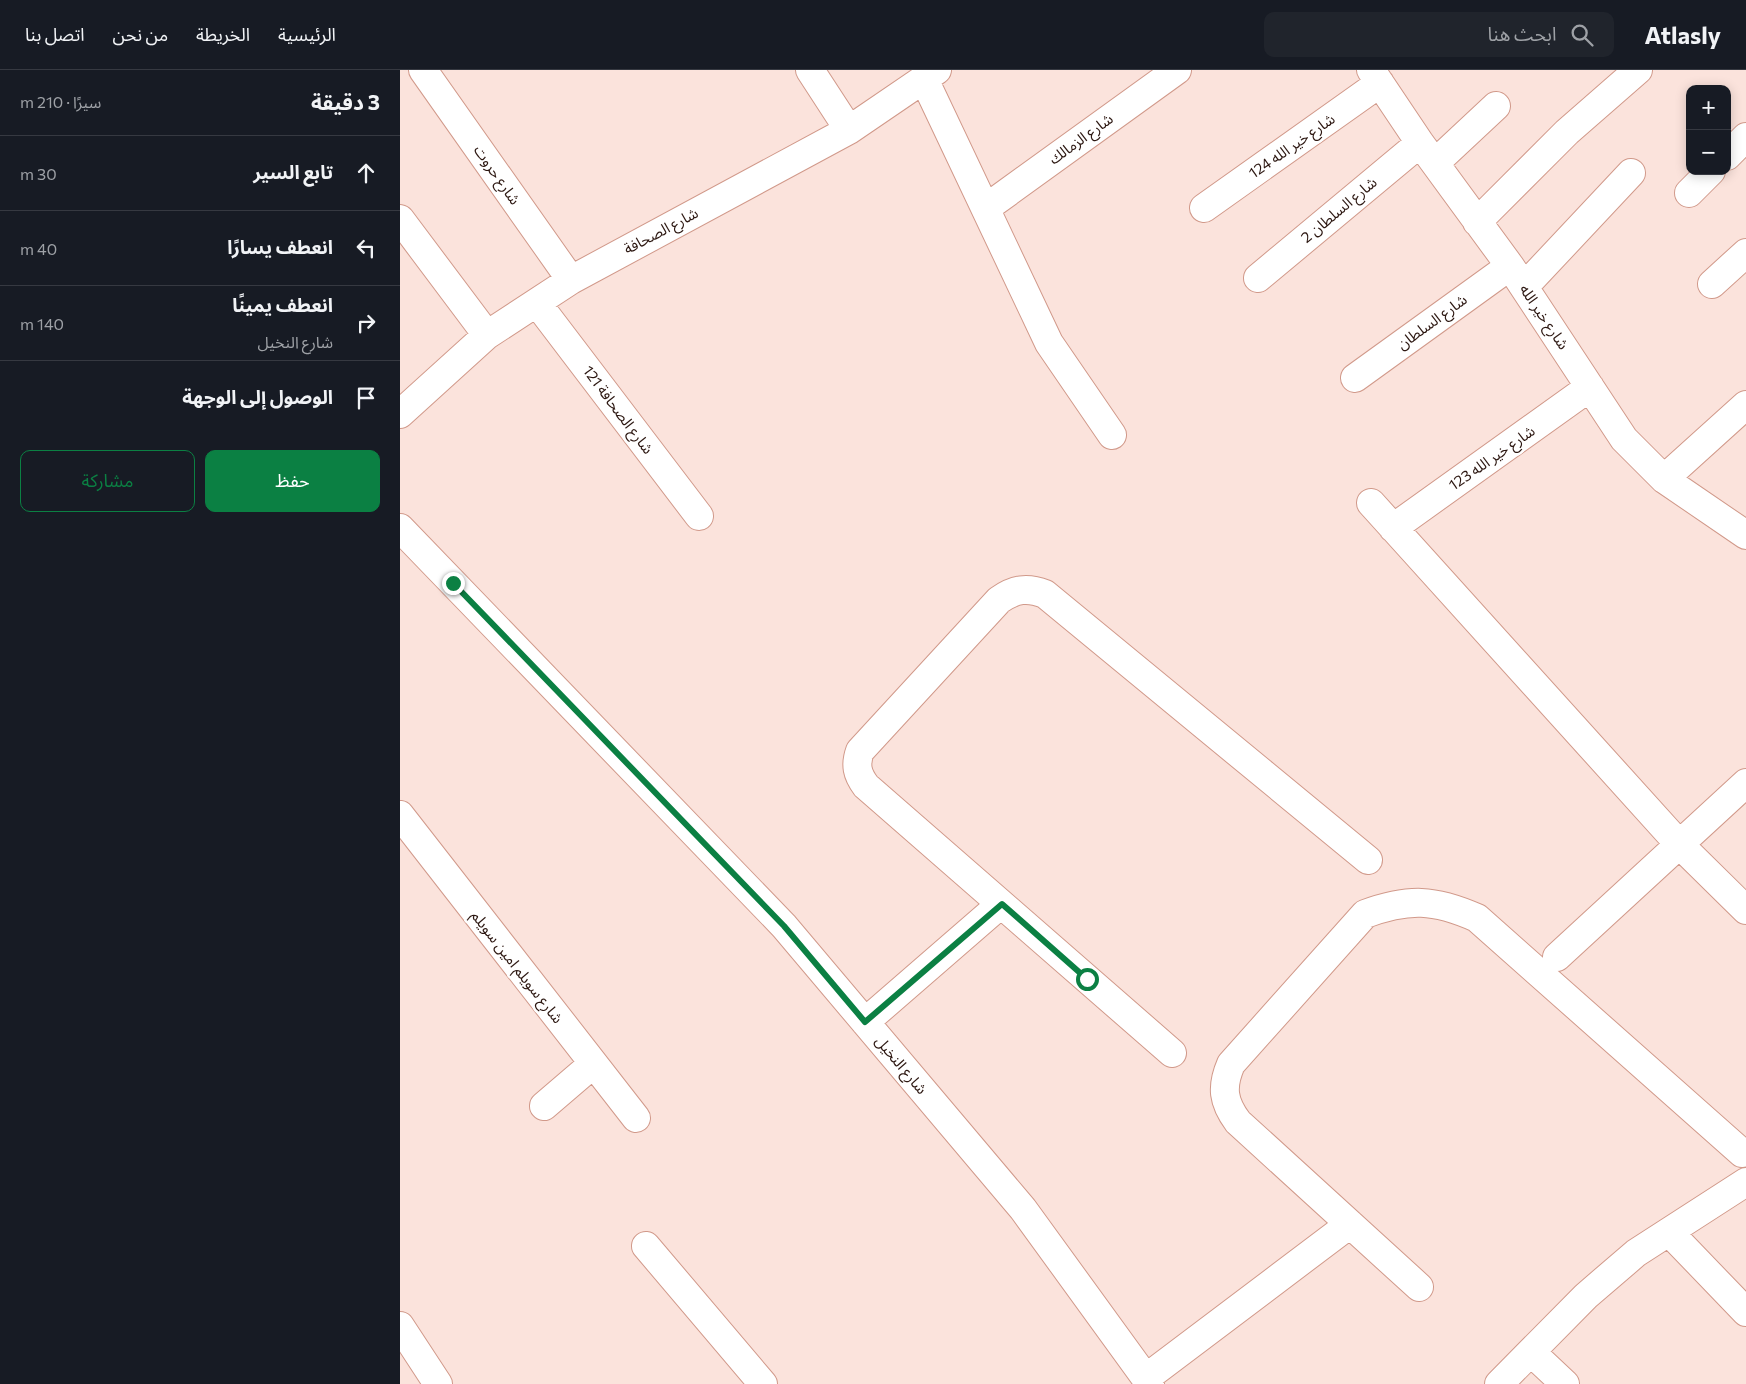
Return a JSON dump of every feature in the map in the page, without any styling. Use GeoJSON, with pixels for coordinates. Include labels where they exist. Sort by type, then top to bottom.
{"type":"FeatureCollection","features":[{"type":"Feature","properties":{"kind":"street","name":"شارع حروت"},"geometry":{"type":"LineString","coordinates":[[424,70],[571,280]]}},
{"type":"Feature","properties":{"kind":"street"},"geometry":{"type":"LineString","coordinates":[[810,70],[849,130]]}},
{"type":"Feature","properties":{"kind":"street","name":"شارع الزمالك"},"geometry":{"type":"LineString","coordinates":[[986,208],[1176,70]]}},
{"type":"Feature","properties":{"kind":"street"},"geometry":{"type":"LineString","coordinates":[[1477,222],[1567,132],[1638,70]]}},
{"type":"Feature","properties":{"kind":"street","name":"شارع الصحافة"},"geometry":{"type":"LineString","coordinates":[[402,408],[487,335],[571,280],[849,130],[931,75]]}},
{"type":"Feature","properties":{"kind":"street"},"geometry":{"type":"LineString","coordinates":[[931,75],[986,208],[1049,343],[1112,435]]}},
{"type":"Feature","properties":{"kind":"street","name":"شارع خير الله"},"geometry":{"type":"LineString","coordinates":[[1376,77],[1427,153],[1517,276],[1624,439],[1664,479],[1746,535]]}},
{"type":"Feature","properties":{"kind":"street","name":"شارع خير الله 124"},"geometry":{"type":"LineString","coordinates":[[1204,208],[1376,77]]}},
{"type":"Feature","properties":{"kind":"street","name":"شارع السلطان 2"},"geometry":{"type":"LineString","coordinates":[[1258,278],[1427,153],[1496,106]]}},
{"type":"Feature","properties":{"kind":"street"},"geometry":{"type":"LineString","coordinates":[[1731,152],[1746,137]]}},
{"type":"Feature","properties":{"kind":"street","name":"شارع السلطان"},"geometry":{"type":"LineString","coordinates":[[1355,378],[1517,276],[1630,173]]}},
{"type":"Feature","properties":{"kind":"street"},"geometry":{"type":"LineString","coordinates":[[1689,193],[1708,175]]}},
{"type":"Feature","properties":{"kind":"street"},"geometry":{"type":"LineString","coordinates":[[400,219],[487,335]]}},
{"type":"Feature","properties":{"kind":"street"},"geometry":{"type":"LineString","coordinates":[[1712,284],[1746,253]]}},
{"type":"Feature","properties":{"kind":"street","name":"شارع الصحافة 121"},"geometry":{"type":"LineString","coordinates":[[537,303],[699,516]]}},
{"type":"Feature","properties":{"kind":"street","name":"شارع خير الله 123"},"geometry":{"type":"LineString","coordinates":[[1393,528],[1590,388]]}},
{"type":"Feature","properties":{"kind":"street"},"geometry":{"type":"LineString","coordinates":[[1664,479],[1746,405]]}},
{"type":"Feature","properties":{"kind":"street"},"geometry":{"type":"LineString","coordinates":[[1370,503],[1680,845],[1746,910]]}},
{"type":"Feature","properties":{"kind":"street","name":"شارع النخيل"},"geometry":{"type":"LineString","coordinates":[[400,528],[784,926],[1023,1209],[1148,1381]]}},
{"type":"Feature","properties":{"kind":"street"},"geometry":{"type":"LineString","coordinates":[[1172,1053],[866,786],[860,778],[857,760],[860,751],[999,600],[1021,589],[1034,590],[1045,594],[1368,860]]}},
{"type":"Feature","properties":{"kind":"street"},"geometry":{"type":"LineString","coordinates":[[1557,957],[1746,783]]}},
{"type":"Feature","properties":{"kind":"street","name":"شارع سويلم امين سويلم"},"geometry":{"type":"LineString","coordinates":[[400,816],[636,1118]]}},
{"type":"Feature","properties":{"kind":"street"},"geometry":{"type":"LineString","coordinates":[[1418,1287],[1238,1122],[1228,1110],[1223,1095],[1224,1079],[1231,1064],[1365,914],[1392,904],[1422,901],[1450,906],[1477,918],[1742,1153]]}},
{"type":"Feature","properties":{"kind":"street"},"geometry":{"type":"LineString","coordinates":[[865,1022],[1002,904]]}},
{"type":"Feature","properties":{"kind":"street"},"geometry":{"type":"LineString","coordinates":[[544,1106],[594,1064]]}},
{"type":"Feature","properties":{"kind":"street"},"geometry":{"type":"LineString","coordinates":[[1499,1384],[1586,1296],[1636,1253],[1743,1187]]}},
{"type":"Feature","properties":{"kind":"street"},"geometry":{"type":"LineString","coordinates":[[1148,1381],[1350,1224]]}},
{"type":"Feature","properties":{"kind":"street"},"geometry":{"type":"LineString","coordinates":[[1669,1232],[1746,1312]]}},
{"type":"Feature","properties":{"kind":"street"},"geometry":{"type":"LineString","coordinates":[[646,1246],[763,1384]]}},
{"type":"Feature","properties":{"kind":"street"},"geometry":{"type":"LineString","coordinates":[[400,1326],[438,1384]]}},
{"type":"Feature","properties":{"kind":"street"},"geometry":{"type":"LineString","coordinates":[[1531,1352],[1565,1384]]}},
{"type":"Feature","properties":{"kind":"route"},"geometry":{"type":"LineString","coordinates":[[453,583],[784,926],[865,1022],[1002,904],[1087,979]]}}]}
